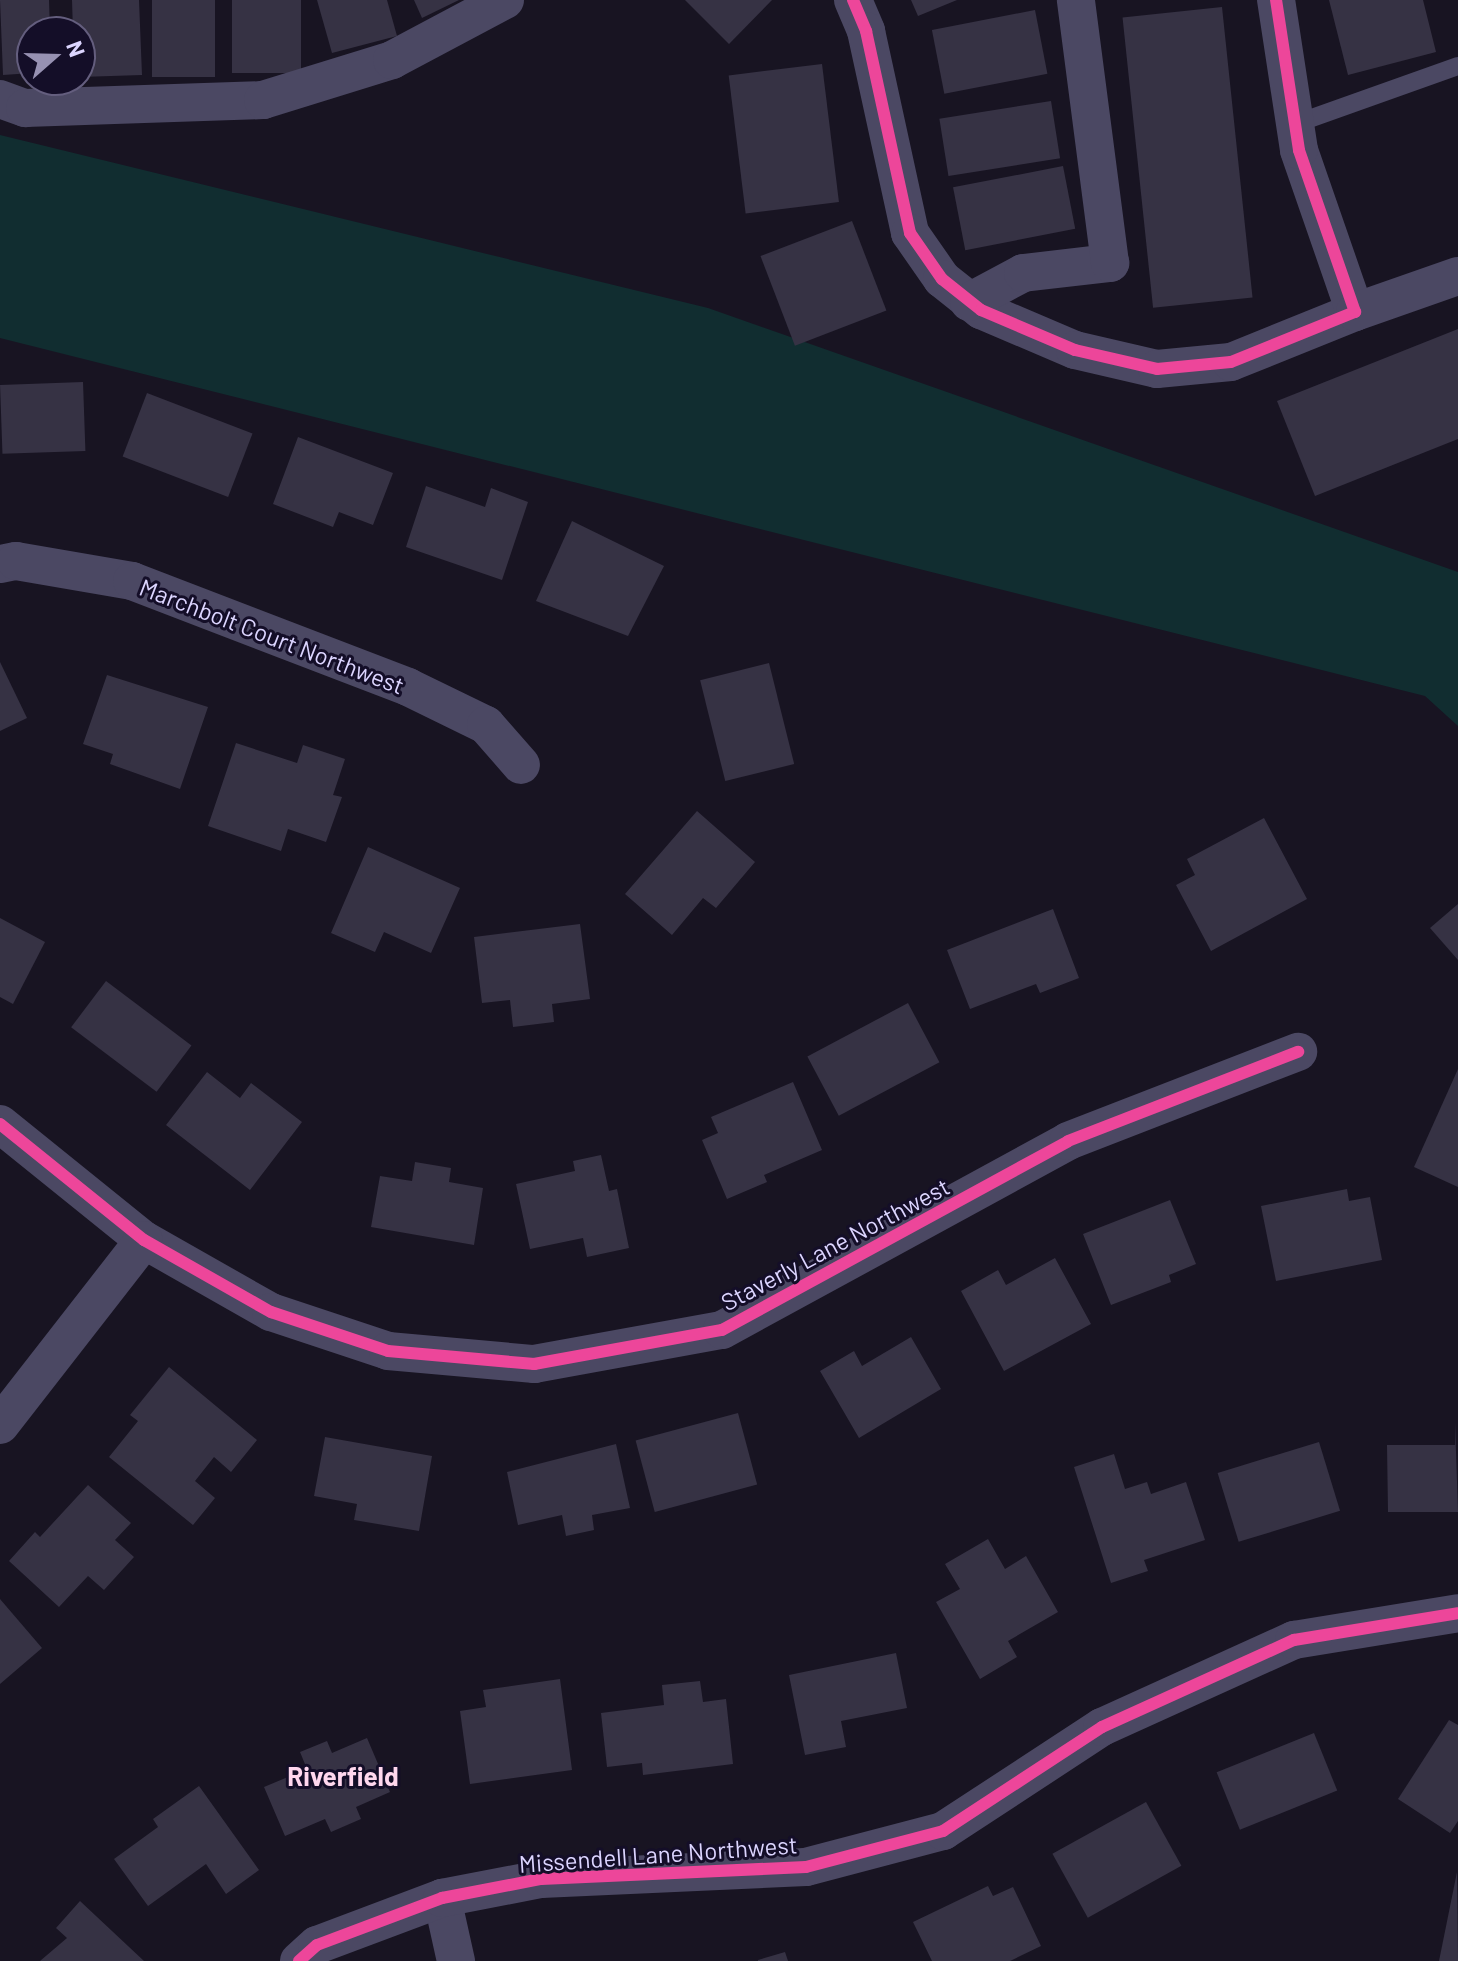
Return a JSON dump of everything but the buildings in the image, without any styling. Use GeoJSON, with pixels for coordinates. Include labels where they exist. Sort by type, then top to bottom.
{"type":"FeatureCollection","features":[{"type":"Feature","properties":{"kind":"street"},"geometry":{"type":"LineString","coordinates":[[0,99],[25,108],[263,100],[392,60],[505,0]]}},
{"type":"Feature","properties":{"kind":"street"},"geometry":{"type":"LineString","coordinates":[[853,0],[866,31],[910,233],[942,279],[969,302],[1075,350],[1157,369],[1231,362],[1355,312],[1458,276]]}},
{"type":"Feature","properties":{"kind":"street"},"geometry":{"type":"LineString","coordinates":[[969,302],[1023,273],[1110,263],[1076,0]]}},
{"type":"Feature","properties":{"kind":"street"},"geometry":{"type":"LineString","coordinates":[[1276,0],[1295,124],[1355,312]]}},
{"type":"Feature","properties":{"kind":"street","name":"Marchbolt Court Northwest"},"geometry":{"type":"LineString","coordinates":[[0,564],[16,561],[132,581],[379,676],[486,725],[521,765]]}},
{"type":"Feature","properties":{"kind":"street","name":"Staverly Lane Northwest"},"geometry":{"type":"LineString","coordinates":[[0,1124],[144,1240],[271,1312],[388,1351],[534,1364],[722,1330],[1068,1141],[1298,1052]]}},
{"type":"Feature","properties":{"kind":"street"},"geometry":{"type":"LineString","coordinates":[[0,1425],[144,1240]]}},
{"type":"Feature","properties":{"kind":"street","name":"Missendell Lane Northwest"},"geometry":{"type":"LineString","coordinates":[[299,1961],[317,1945],[442,1898],[541,1879],[806,1867],[943,1831],[1102,1727],[1294,1640],[1458,1613]]}},
{"type":"Feature","properties":{"kind":"street"},"geometry":{"type":"LineString","coordinates":[[442,1898],[456,1961]]}},
{"type":"Feature","properties":{"kind":"lane"},"geometry":{"type":"LineString","coordinates":[[1295,124],[1458,66]]}},
{"type":"Feature","properties":{"kind":"green space"},"geometry":{"type":"Polygon","coordinates":[[[0,135],[708,308],[1458,572],[1458,726],[1425,696],[0,338],[0,135]]]}},
{"type":"Feature","properties":{"kind":"cycle path"},"geometry":{"type":"LineString","coordinates":[[853,0],[866,31],[910,233],[942,279],[981,310],[1075,350],[1157,369],[1231,362],[1355,312],[1299,150],[1276,0]]}},
{"type":"Feature","properties":{"kind":"cycle path"},"geometry":{"type":"LineString","coordinates":[[0,1124],[144,1240],[271,1312],[388,1351],[534,1364],[722,1330],[1068,1141],[1298,1052]]}},
{"type":"Feature","properties":{"kind":"cycle path"},"geometry":{"type":"LineString","coordinates":[[299,1961],[317,1945],[442,1898],[541,1879],[806,1867],[943,1831],[1102,1727],[1294,1640],[1458,1613]]}},
{"type":"Feature","properties":{"kind":"district","name":"Riverfield"},"geometry":{"type":"Point","coordinates":[343,1776]}}]}
